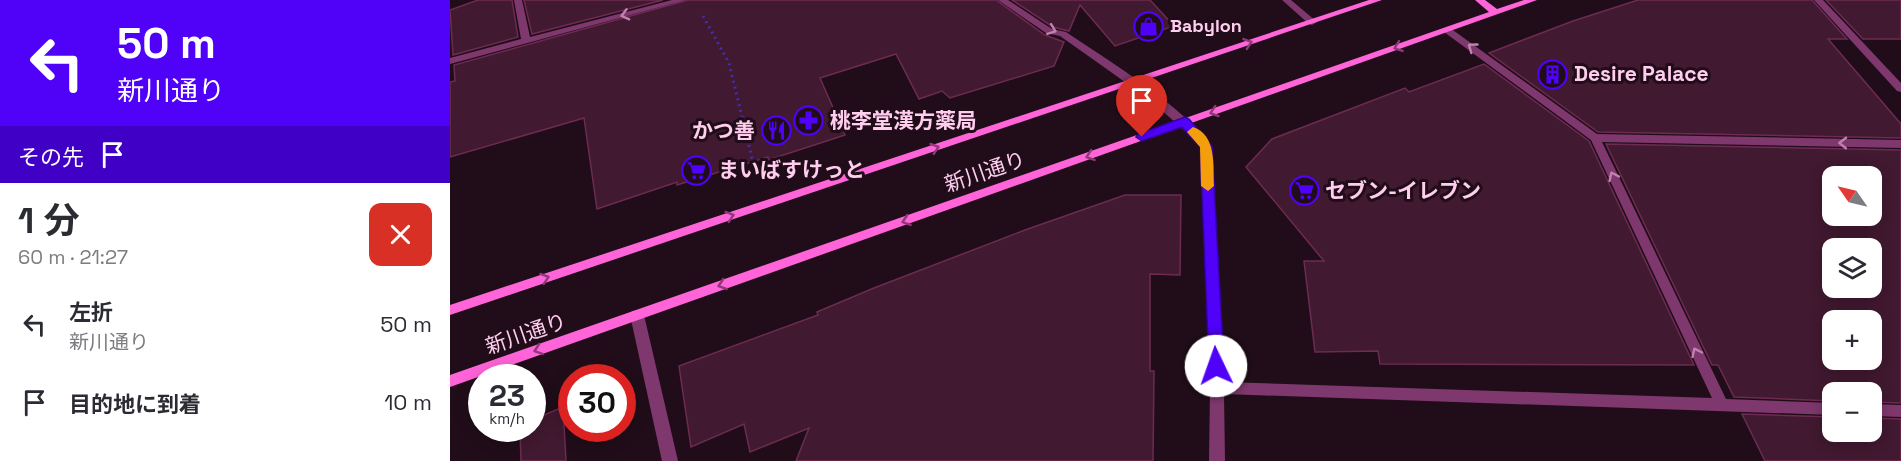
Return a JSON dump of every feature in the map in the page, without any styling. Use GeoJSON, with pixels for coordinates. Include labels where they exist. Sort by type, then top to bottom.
{"type":"FeatureCollection","features":[{"type":"Feature","properties":{"kind":"main road","name":"新川通り"},"geometry":{"type":"LineString","coordinates":[[450,310],[1377,0]]}},
{"type":"Feature","properties":{"kind":"main road"},"geometry":{"type":"LineString","coordinates":[[1479,0],[1496,13]]}},
{"type":"Feature","properties":{"kind":"main road","name":"新川通り"},"geometry":{"type":"LineString","coordinates":[[450,381],[1533,0]]}},
{"type":"Feature","properties":{"kind":"street"},"geometry":{"type":"LineString","coordinates":[[518,0],[526,41]]}},
{"type":"Feature","properties":{"kind":"street"},"geometry":{"type":"LineString","coordinates":[[450,61],[682,0]]}},
{"type":"Feature","properties":{"kind":"street"},"geometry":{"type":"LineString","coordinates":[[1002,0],[1049,31],[1063,34],[1133,82],[1185,122],[1206,146],[1217,388],[1217,461]]}},
{"type":"Feature","properties":{"kind":"street"},"geometry":{"type":"LineString","coordinates":[[1286,0],[1312,22]]}},
{"type":"Feature","properties":{"kind":"street"},"geometry":{"type":"LineString","coordinates":[[1818,0],[1901,89]]}},
{"type":"Feature","properties":{"kind":"street"},"geometry":{"type":"LineString","coordinates":[[1448,30],[1595,138],[1722,405]]}},
{"type":"Feature","properties":{"kind":"street"},"geometry":{"type":"LineString","coordinates":[[1595,138],[1901,144]]}},
{"type":"Feature","properties":{"kind":"street"},"geometry":{"type":"LineString","coordinates":[[637,315],[670,461]]}},
{"type":"Feature","properties":{"kind":"street"},"geometry":{"type":"LineString","coordinates":[[1217,388],[1822,409]]}},
{"type":"Feature","properties":{"kind":"street"},"geometry":{"type":"LineString","coordinates":[[1882,410],[1901,411]]}},
{"type":"Feature","properties":{"kind":"path"},"geometry":{"type":"LineString","coordinates":[[700,10],[729,63],[763,205]]}},
{"type":"Feature","properties":{"kind":"building"},"geometry":{"type":"Polygon","coordinates":[[[478,0],[512,0],[518,37],[453,55],[450,10],[478,0]]]}},
{"type":"Feature","properties":{"kind":"building"},"geometry":{"type":"Polygon","coordinates":[[[524,0],[663,0],[532,34],[524,0]]]}},
{"type":"Feature","properties":{"kind":"building"},"geometry":{"type":"Polygon","coordinates":[[[688,0],[996,0],[1045,35],[1064,42],[1054,66],[950,98],[942,91],[919,99],[896,54],[820,78],[845,135],[768,160],[768,157],[677,185],[677,182],[597,209],[584,118],[450,157],[450,82],[455,81],[454,65],[688,0]]]}},
{"type":"Feature","properties":{"kind":"building"},"geometry":{"type":"Polygon","coordinates":[[[1012,0],[1150,0],[1174,26],[1115,46],[1080,5],[1069,31],[1053,27],[1012,0]]]}},
{"type":"Feature","properties":{"kind":"building"},"geometry":{"type":"Polygon","coordinates":[[[1638,0],[1812,0],[1847,39],[1828,39],[1901,124],[1901,138],[1598,132],[1489,53],[1573,21],[1638,0]]]}},
{"type":"Feature","properties":{"kind":"building"},"geometry":{"type":"Polygon","coordinates":[[[1826,0],[1901,0],[1901,39],[1863,39],[1826,0]]]}},
{"type":"Feature","properties":{"kind":"building"},"geometry":{"type":"Polygon","coordinates":[[[1484,64],[1589,141],[1694,365],[1380,364],[1378,351],[1315,352],[1304,261],[1324,261],[1246,167],[1272,139],[1405,88],[1409,92],[1484,64]]]}},
{"type":"Feature","properties":{"kind":"building"},"geometry":{"type":"Polygon","coordinates":[[[1606,144],[1901,150],[1901,403],[1882,402],[1882,382],[1822,382],[1822,401],[1734,397],[1718,365],[1712,365],[1606,144]]]}},
{"type":"Feature","properties":{"kind":"building"},"geometry":{"type":"Polygon","coordinates":[[[1125,195],[1181,195],[1180,275],[1150,274],[1150,371],[1154,371],[1153,461],[796,461],[809,428],[750,452],[744,424],[691,447],[679,366],[818,315],[817,312],[874,288],[1025,230],[1125,195]]]}},
{"type":"Feature","properties":{"kind":"building"},"geometry":{"type":"Polygon","coordinates":[[[558,409],[558,442],[565,442],[566,461],[521,461],[520,442],[546,442],[546,414],[558,409]]]}},
{"type":"Feature","properties":{"kind":"building"},"geometry":{"type":"Polygon","coordinates":[[[1742,414],[1822,417],[1822,442],[1882,442],[1882,418],[1901,419],[1901,461],[1765,461],[1742,414]]]}},
{"type":"Feature","properties":{"kind":"slow traffic"},"geometry":{"type":"LineString","coordinates":[[1193,132],[1206,146],[1208,186]]}},
{"type":"Feature","properties":{"kind":"place","name":"Babylon"},"geometry":{"type":"Point","coordinates":[1149,26]}},
{"type":"Feature","properties":{"kind":"place","name":"Desire Palace"},"geometry":{"type":"Point","coordinates":[1553,74]}},
{"type":"Feature","properties":{"kind":"place","name":"桃李堂漢方薬局"},"geometry":{"type":"Point","coordinates":[809,121]}},
{"type":"Feature","properties":{"kind":"place","name":"かつ善"},"geometry":{"type":"Point","coordinates":[776,131]}},
{"type":"Feature","properties":{"kind":"place","name":"まいばすけっと"},"geometry":{"type":"Point","coordinates":[697,170]}},
{"type":"Feature","properties":{"kind":"place","name":"セブン-イレブン"},"geometry":{"type":"Point","coordinates":[1304,191]}},
{"type":"Feature","properties":{"kind":"route"},"geometry":{"type":"LineString","coordinates":[[1142,137],[1185,122],[1206,146],[1216,366]]}}]}
